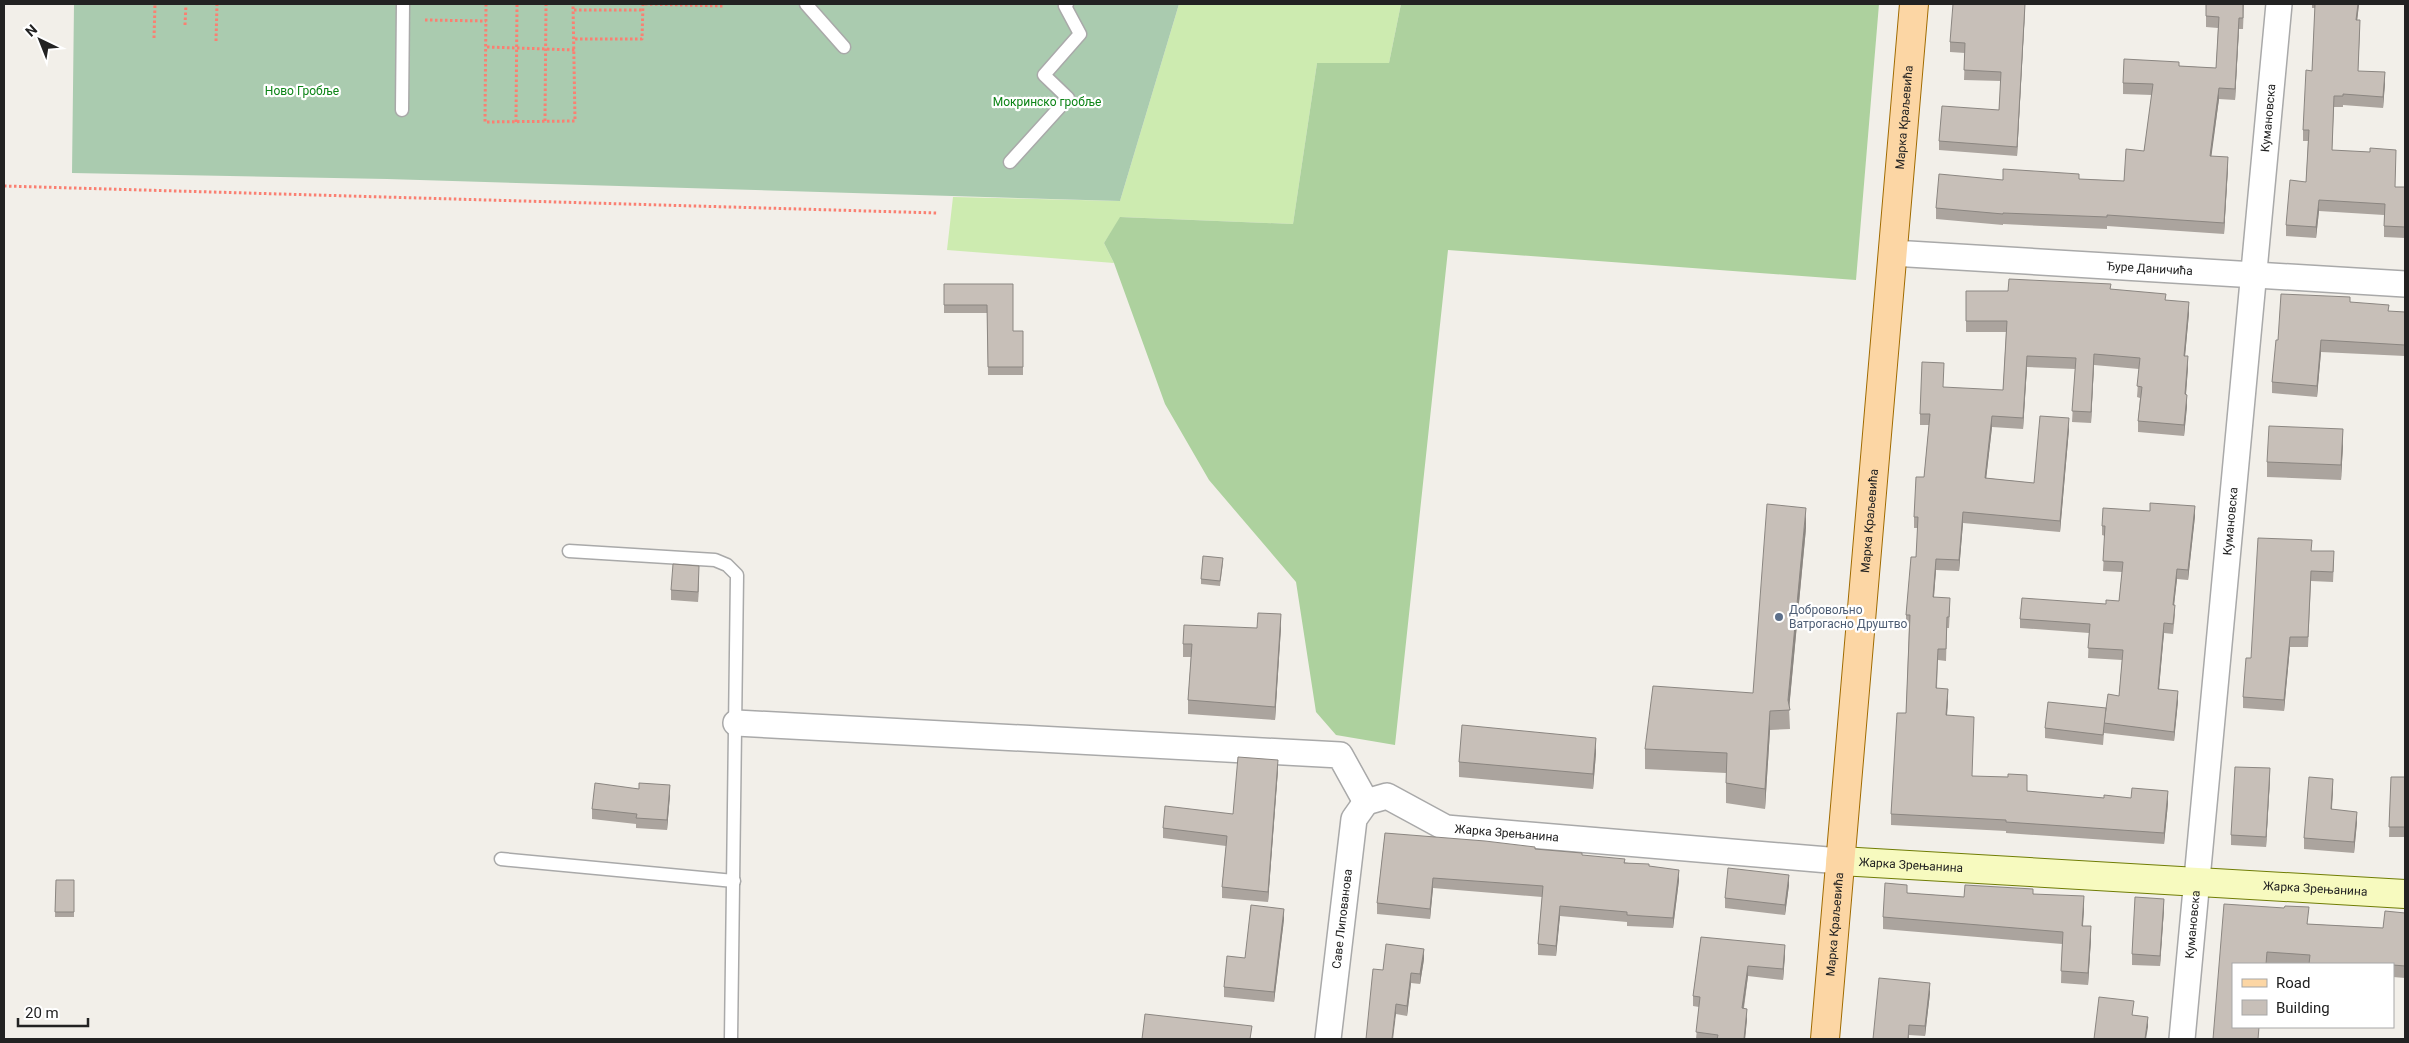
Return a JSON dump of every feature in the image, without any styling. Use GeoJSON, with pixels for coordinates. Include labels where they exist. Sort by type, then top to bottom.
{"type":"FeatureCollection","features":[{"type":"Feature","properties":{"kind":"main road","name":"Марка Краљевића"},"geometry":{"type":"LineString","coordinates":[[1825,1039],[1914,4]]}},
{"type":"Feature","properties":{"kind":"street","name":"Кумановска"},"geometry":{"type":"LineString","coordinates":[[2182,1039],[2195,883],[2279,4]]}},
{"type":"Feature","properties":{"kind":"street","name":"Ђуре Даничића"},"geometry":{"type":"LineString","coordinates":[[1892,253],[2405,284]]}},
{"type":"Feature","properties":{"kind":"street"},"geometry":{"type":"LineString","coordinates":[[736,723],[1340,755],[1366,802]]}},
{"type":"Feature","properties":{"kind":"street","name":"Жарка Зрењанина"},"geometry":{"type":"LineString","coordinates":[[1366,802],[1388,796],[1446,828],[1840,861],[2405,894]]}},
{"type":"Feature","properties":{"kind":"street","name":"Саве Липованова"},"geometry":{"type":"LineString","coordinates":[[1328,1039],[1354,819],[1366,802]]}},
{"type":"Feature","properties":{"kind":"lane"},"geometry":{"type":"LineString","coordinates":[[402,4],[402,110]]}},
{"type":"Feature","properties":{"kind":"lane"},"geometry":{"type":"LineString","coordinates":[[806,4],[844,47]]}},
{"type":"Feature","properties":{"kind":"lane"},"geometry":{"type":"LineString","coordinates":[[1010,162],[1068,98],[1044,75],[1080,34],[1065,6],[1067,4]]}},
{"type":"Feature","properties":{"kind":"lane"},"geometry":{"type":"LineString","coordinates":[[569,551],[715,560],[738,575],[731,1039]]}},
{"type":"Feature","properties":{"kind":"lane"},"geometry":{"type":"LineString","coordinates":[[501,859],[734,881]]}},
{"type":"Feature","properties":{"kind":"path"},"geometry":{"type":"LineString","coordinates":[[154,38],[155,4]]}},
{"type":"Feature","properties":{"kind":"path"},"geometry":{"type":"LineString","coordinates":[[185,25],[186,4]]}},
{"type":"Feature","properties":{"kind":"path"},"geometry":{"type":"LineString","coordinates":[[216,41],[217,4]]}},
{"type":"Feature","properties":{"kind":"path"},"geometry":{"type":"LineString","coordinates":[[486,4],[485,122],[575,121],[574,4]]}},
{"type":"Feature","properties":{"kind":"path"},"geometry":{"type":"LineString","coordinates":[[516,122],[517,4]]}},
{"type":"Feature","properties":{"kind":"path"},"geometry":{"type":"LineString","coordinates":[[545,121],[546,4]]}},
{"type":"Feature","properties":{"kind":"path"},"geometry":{"type":"LineString","coordinates":[[574,39],[642,39],[644,4],[724,6]]}},
{"type":"Feature","properties":{"kind":"path"},"geometry":{"type":"LineString","coordinates":[[574,10],[643,10]]}},
{"type":"Feature","properties":{"kind":"path"},"geometry":{"type":"LineString","coordinates":[[425,20],[486,21]]}},
{"type":"Feature","properties":{"kind":"path"},"geometry":{"type":"LineString","coordinates":[[486,47],[575,50]]}},
{"type":"Feature","properties":{"kind":"path"},"geometry":{"type":"LineString","coordinates":[[4,186],[936,213]]}},
{"type":"Feature","properties":{"kind":"green space","name":"Мокринско гробље"},"geometry":{"type":"Polygon","coordinates":[[[74,4],[1179,4],[1120,201],[387,179],[72,173],[74,4]]]}},
{"type":"Feature","properties":{"kind":"green space"},"geometry":{"type":"Polygon","coordinates":[[[1179,4],[1401,4],[1389,63],[1317,63],[1293,224],[1121,217],[1104,243],[1114,263],[947,250],[953,197],[1120,201],[1179,4]]]}},
{"type":"Feature","properties":{"kind":"green space"},"geometry":{"type":"Polygon","coordinates":[[[1401,4],[1879,4],[1856,280],[1448,250],[1395,745],[1336,735],[1316,712],[1296,582],[1209,480],[1165,404],[1114,263],[1104,243],[1120,217],[1293,224],[1317,63],[1389,63],[1401,4]]]}},
{"type":"Feature","properties":{"kind":"building"},"geometry":{"type":"Polygon","coordinates":[[[1953,4],[2025,4],[2017,147],[1939,141],[1942,106],[1999,110],[2001,72],[1964,70],[1965,43],[1950,42],[1953,4]]]}},
{"type":"Feature","properties":{"kind":"building"},"geometry":{"type":"Polygon","coordinates":[[[2206,4],[2243,4],[2243,18],[2239,18],[2235,89],[2219,88],[2210,156],[2228,157],[2224,223],[2107,215],[2107,217],[2003,214],[1936,208],[1939,174],[2003,180],[2003,169],[2079,174],[2079,179],[2124,181],[2126,149],[2144,151],[2153,84],[2123,83],[2124,59],[2179,62],[2179,66],[2216,68],[2219,17],[2206,16],[2206,4]]]}},
{"type":"Feature","properties":{"kind":"building"},"geometry":{"type":"Polygon","coordinates":[[[2315,4],[2358,4],[2356,20],[2360,20],[2358,71],[2385,72],[2383,97],[2343,94],[2343,96],[2334,96],[2332,150],[2370,152],[2370,148],[2396,150],[2395,187],[2405,187],[2405,227],[2384,226],[2385,204],[2319,200],[2316,227],[2286,225],[2290,180],[2306,182],[2309,130],[2303,130],[2306,70],[2312,71],[2315,4]]]}},
{"type":"Feature","properties":{"kind":"building"},"geometry":{"type":"Polygon","coordinates":[[[2009,279],[2111,284],[2110,289],[2166,294],[2165,300],[2189,302],[2184,356],[2188,356],[2184,425],[2138,421],[2142,387],[2137,386],[2140,358],[2094,354],[2091,412],[2072,411],[2076,358],[2027,356],[2023,418],[1992,416],[1985,478],[2034,483],[2040,416],[2069,418],[2060,521],[1963,512],[1959,560],[1936,559],[1933,597],[1950,598],[1949,617],[1947,617],[1946,649],[1938,649],[1936,688],[1948,689],[1946,715],[1974,717],[1972,776],[2008,777],[2008,774],[2027,775],[2027,791],[2104,798],[2104,795],[2131,798],[2132,788],[2168,791],[2164,833],[2006,822],[2006,820],[1891,814],[1897,713],[1906,713],[1910,615],[1906,615],[1911,557],[1916,557],[1918,517],[1914,517],[1916,477],[1924,477],[1930,414],[1920,414],[1922,362],[1944,363],[1943,387],[2003,390],[2007,321],[1966,321],[1966,291],[2008,291],[2009,279]]]}},
{"type":"Feature","properties":{"kind":"building"},"geometry":{"type":"Polygon","coordinates":[[[944,284],[1013,284],[1013,331],[1023,331],[1023,367],[988,367],[987,305],[944,305],[944,284]]]}},
{"type":"Feature","properties":{"kind":"building"},"geometry":{"type":"Polygon","coordinates":[[[2281,294],[2350,297],[2350,302],[2389,305],[2388,311],[2405,312],[2405,345],[2321,340],[2317,386],[2272,382],[2276,340],[2278,340],[2281,294]]]}},
{"type":"Feature","properties":{"kind":"building"},"geometry":{"type":"Polygon","coordinates":[[[2269,426],[2343,429],[2341,465],[2267,462],[2269,426]]]}},
{"type":"Feature","properties":{"kind":"building"},"geometry":{"type":"Polygon","coordinates":[[[2150,503],[2195,506],[2188,570],[2177,569],[2173,624],[2164,623],[2158,689],[2178,691],[2174,732],[2104,723],[2108,694],[2119,696],[2123,650],[2088,648],[2090,624],[2020,619],[2022,598],[2106,604],[2106,600],[2119,601],[2123,562],[2103,561],[2105,526],[2102,526],[2103,508],[2150,511],[2150,503]]]}},
{"type":"Feature","properties":{"kind":"building","name":"Добровољно Ватрогасно Друштво"},"geometry":{"type":"Polygon","coordinates":[[[1767,504],[1806,508],[1788,700],[1790,710],[1770,711],[1765,789],[1726,783],[1727,753],[1645,749],[1653,686],[1753,693],[1767,504]]]}},
{"type":"Feature","properties":{"kind":"building"},"geometry":{"type":"Polygon","coordinates":[[[2258,538],[2312,540],[2311,551],[2334,551],[2333,572],[2311,571],[2308,637],[2290,637],[2284,700],[2243,697],[2246,658],[2251,658],[2258,538]]]}},
{"type":"Feature","properties":{"kind":"building"},"geometry":{"type":"Polygon","coordinates":[[[1203,556],[1223,558],[1220,581],[1201,579],[1203,556]]]}},
{"type":"Feature","properties":{"kind":"building"},"geometry":{"type":"Polygon","coordinates":[[[673,564],[699,566],[698,592],[671,590],[673,564]]]}},
{"type":"Feature","properties":{"kind":"building"},"geometry":{"type":"Polygon","coordinates":[[[1258,613],[1281,614],[1275,707],[1188,700],[1192,644],[1183,644],[1184,625],[1257,628],[1258,613]]]}},
{"type":"Feature","properties":{"kind":"building"},"geometry":{"type":"Polygon","coordinates":[[[2048,702],[2106,708],[2103,735],[2045,728],[2048,702]]]}},
{"type":"Feature","properties":{"kind":"building"},"geometry":{"type":"Polygon","coordinates":[[[1462,725],[1596,738],[1593,774],[1459,762],[1462,725]]]}},
{"type":"Feature","properties":{"kind":"building"},"geometry":{"type":"Polygon","coordinates":[[[1238,757],[1278,760],[1268,892],[1222,887],[1227,836],[1163,828],[1165,806],[1233,814],[1238,757]]]}},
{"type":"Feature","properties":{"kind":"building"},"geometry":{"type":"Polygon","coordinates":[[[2235,767],[2270,768],[2266,837],[2231,835],[2235,767]]]}},
{"type":"Feature","properties":{"kind":"building"},"geometry":{"type":"Polygon","coordinates":[[[2309,777],[2333,779],[2331,809],[2357,812],[2354,842],[2304,838],[2309,777]]]}},
{"type":"Feature","properties":{"kind":"building"},"geometry":{"type":"Polygon","coordinates":[[[2391,777],[2405,777],[2405,827],[2389,827],[2391,777]]]}},
{"type":"Feature","properties":{"kind":"building"},"geometry":{"type":"Polygon","coordinates":[[[595,783],[639,789],[639,783],[670,785],[667,820],[636,818],[637,814],[592,809],[595,783]]]}},
{"type":"Feature","properties":{"kind":"building"},"geometry":{"type":"Polygon","coordinates":[[[1385,833],[1535,847],[1535,849],[1625,859],[1624,863],[1649,864],[1649,866],[1679,870],[1673,918],[1627,915],[1627,912],[1560,906],[1556,946],[1538,944],[1543,886],[1433,878],[1430,909],[1377,903],[1385,833]]]}},
{"type":"Feature","properties":{"kind":"building"},"geometry":{"type":"Polygon","coordinates":[[[1728,868],[1789,875],[1785,905],[1725,898],[1728,868]]]}},
{"type":"Feature","properties":{"kind":"building"},"geometry":{"type":"Polygon","coordinates":[[[56,880],[74,880],[74,912],[55,912],[56,880]]]}},
{"type":"Feature","properties":{"kind":"building"},"geometry":{"type":"Polygon","coordinates":[[[1885,883],[1907,885],[1907,893],[1964,897],[1965,885],[2033,889],[2033,894],[2084,896],[2082,926],[2091,926],[2088,973],[2061,971],[2063,932],[1883,917],[1885,883]]]}},
{"type":"Feature","properties":{"kind":"building"},"geometry":{"type":"Polygon","coordinates":[[[2135,897],[2164,899],[2160,956],[2132,954],[2135,897]]]}},
{"type":"Feature","properties":{"kind":"building"},"geometry":{"type":"Polygon","coordinates":[[[2224,904],[2284,908],[2285,906],[2309,907],[2307,924],[2383,928],[2385,911],[2405,913],[2405,966],[2394,965],[2394,963],[2309,963],[2310,955],[2267,952],[2266,963],[2232,963],[2232,1028],[2259,1028],[2258,1039],[2213,1039],[2224,904]]]}},
{"type":"Feature","properties":{"kind":"building"},"geometry":{"type":"Polygon","coordinates":[[[1251,905],[1284,909],[1274,992],[1224,987],[1227,956],[1245,958],[1251,905]]]}},
{"type":"Feature","properties":{"kind":"building"},"geometry":{"type":"Polygon","coordinates":[[[1701,937],[1785,945],[1783,969],[1748,966],[1742,1008],[1747,1009],[1744,1039],[1717,1039],[1718,1035],[1696,1032],[1700,997],[1693,996],[1701,937]]]}},
{"type":"Feature","properties":{"kind":"building"},"geometry":{"type":"Polygon","coordinates":[[[1386,944],[1424,949],[1420,974],[1411,973],[1407,1006],[1396,1004],[1392,1039],[1366,1039],[1373,969],[1383,970],[1386,944]]]}},
{"type":"Feature","properties":{"kind":"building"},"geometry":{"type":"Polygon","coordinates":[[[1879,978],[1930,983],[1925,1026],[1909,1025],[1908,1039],[1873,1039],[1879,978]]]}},
{"type":"Feature","properties":{"kind":"building"},"geometry":{"type":"Polygon","coordinates":[[[2099,997],[2134,1001],[2132,1015],[2148,1017],[2145,1039],[2094,1039],[2099,997]]]}},
{"type":"Feature","properties":{"kind":"building"},"geometry":{"type":"Polygon","coordinates":[[[1145,1014],[1252,1026],[1250,1039],[1142,1039],[1145,1014]]]}},
{"type":"Feature","properties":{"kind":"place","name":"Добровољно Ватрогасно Друштво"},"geometry":{"type":"Point","coordinates":[1779,617]}},
{"type":"Feature","properties":{"kind":"park label","name":"Ново Гробље"},"geometry":{"type":"Point","coordinates":[302,91]}}]}
